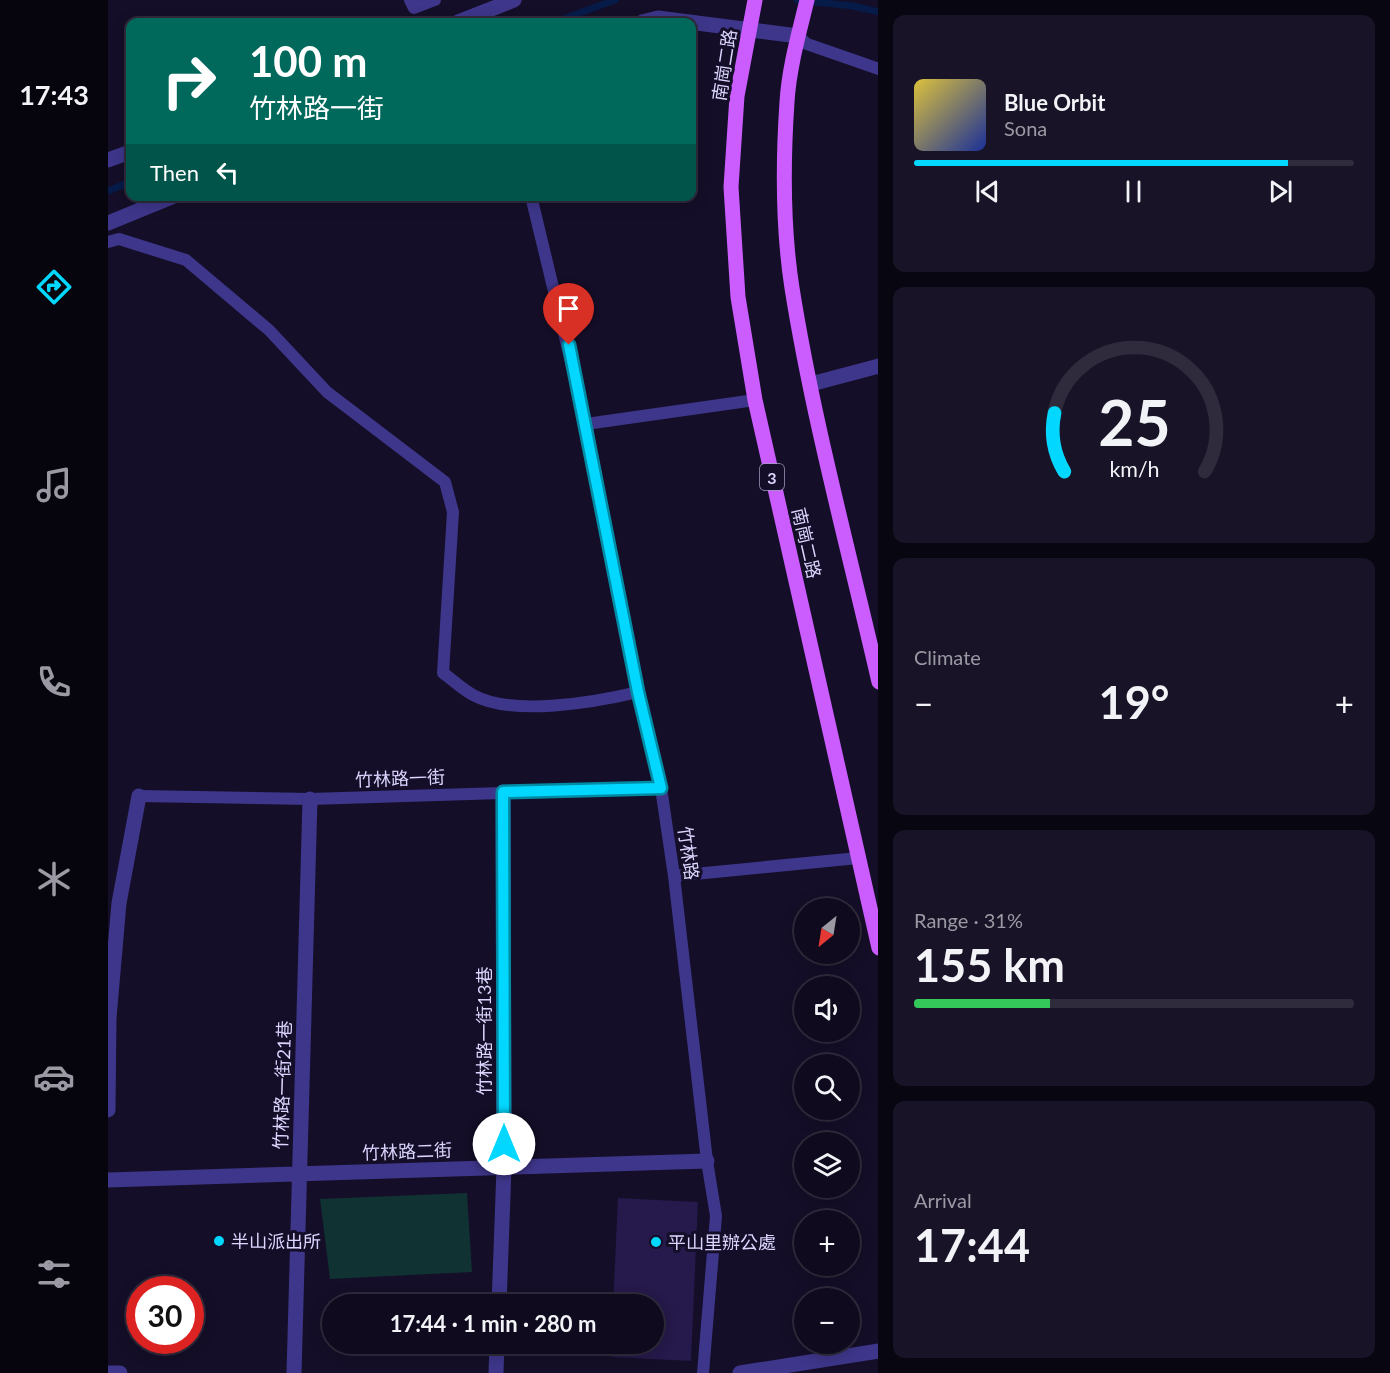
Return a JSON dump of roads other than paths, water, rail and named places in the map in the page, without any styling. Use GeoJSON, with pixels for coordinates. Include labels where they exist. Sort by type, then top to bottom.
{"type":"FeatureCollection","features":[{"type":"Feature","properties":{"kind":"main road","name":"南崗二路"},"geometry":{"type":"LineString","coordinates":[[755,0],[737,96],[731,187],[738,297],[755,400],[878,944]]}},
{"type":"Feature","properties":{"kind":"main road"},"geometry":{"type":"LineString","coordinates":[[807,0],[798,36],[787,101],[786,197],[791,286],[878,678]]}},
{"type":"Feature","properties":{"kind":"street"},"geometry":{"type":"LineString","coordinates":[[468,18],[514,0]]}},
{"type":"Feature","properties":{"kind":"street"},"geometry":{"type":"LineString","coordinates":[[696,22],[798,36]]}},
{"type":"Feature","properties":{"kind":"street"},"geometry":{"type":"LineString","coordinates":[[108,160],[126,153]]}},
{"type":"Feature","properties":{"kind":"street"},"geometry":{"type":"LineString","coordinates":[[108,223],[162,201]]}},
{"type":"Feature","properties":{"kind":"street"},"geometry":{"type":"LineString","coordinates":[[811,384],[878,366]]}},
{"type":"Feature","properties":{"kind":"street","name":"竹林路一街13巷"},"geometry":{"type":"LineString","coordinates":[[499,1294],[504,1168],[503,792]]}},
{"type":"Feature","properties":{"kind":"street"},"geometry":{"type":"LineString","coordinates":[[108,1110],[113,901],[139,796]]}},
{"type":"Feature","properties":{"kind":"street","name":"竹林路一街21巷"},"geometry":{"type":"LineString","coordinates":[[294,1373],[310,799]]}},
{"type":"Feature","properties":{"kind":"street","name":"竹林路二街"},"geometry":{"type":"LineString","coordinates":[[108,1180],[707,1161]]}},
{"type":"Feature","properties":{"kind":"street"},"geometry":{"type":"LineString","coordinates":[[740,1373],[805,1368],[878,1351]]}},
{"type":"Feature","properties":{"kind":"street"},"geometry":{"type":"LineString","coordinates":[[496,1373],[497,1354]]}},
{"type":"Feature","properties":{"kind":"street"},"geometry":{"type":"LineString","coordinates":[[108,1373],[120,1373]]}},
{"type":"Feature","properties":{"kind":"lane"},"geometry":{"type":"LineString","coordinates":[[410,0],[414,8],[435,0]]}},
{"type":"Feature","properties":{"kind":"lane"},"geometry":{"type":"LineString","coordinates":[[798,36],[807,44],[878,69]]}},
{"type":"Feature","properties":{"kind":"lane","name":"竹林路"},"geometry":{"type":"LineString","coordinates":[[532,201],[569,345],[586,424],[638,692],[661,788],[674,876],[707,1161],[716,1216],[703,1373]]}},
{"type":"Feature","properties":{"kind":"lane"},"geometry":{"type":"LineString","coordinates":[[108,242],[119,238],[186,260],[269,330],[327,392],[445,482],[453,512],[443,673],[475,696],[509,705],[588,704],[638,692]]}},
{"type":"Feature","properties":{"kind":"lane"},"geometry":{"type":"LineString","coordinates":[[586,424],[755,400]]}},
{"type":"Feature","properties":{"kind":"lane","name":"竹林路一街"},"geometry":{"type":"LineString","coordinates":[[139,796],[310,799],[661,788]]}},
{"type":"Feature","properties":{"kind":"lane"},"geometry":{"type":"LineString","coordinates":[[674,876],[858,858]]}},
{"type":"Feature","properties":{"kind":"waterway"},"geometry":{"type":"LineString","coordinates":[[566,18],[615,0]]}},
{"type":"Feature","properties":{"kind":"waterway"},"geometry":{"type":"LineString","coordinates":[[797,0],[853,6],[878,12]]}},
{"type":"Feature","properties":{"kind":"waterway"},"geometry":{"type":"LineString","coordinates":[[108,191],[126,184]]}},
{"type":"Feature","properties":{"kind":"place","name":"半山派出所"},"geometry":{"type":"Point","coordinates":[219,1241]}},
{"type":"Feature","properties":{"kind":"place","name":"平山里辦公處"},"geometry":{"type":"Point","coordinates":[656,1242]}}]}
